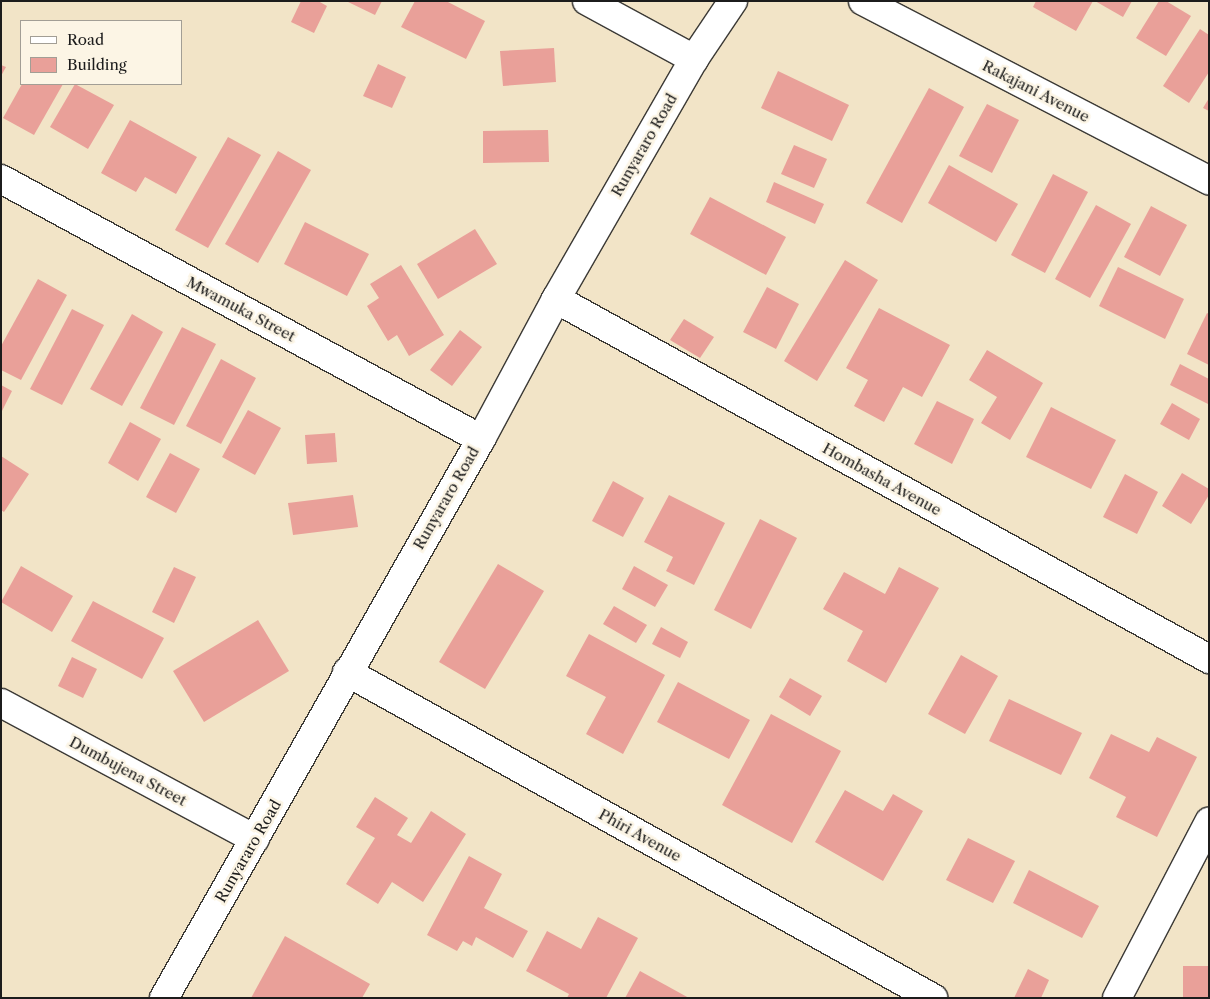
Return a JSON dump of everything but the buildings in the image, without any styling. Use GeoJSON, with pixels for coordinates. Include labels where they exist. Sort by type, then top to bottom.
{"type":"FeatureCollection","features":[{"type":"Feature","properties":{"kind":"street"},"geometry":{"type":"LineString","coordinates":[[587,1],[694,59]]}},
{"type":"Feature","properties":{"kind":"street","name":"Runyararo Road"},"geometry":{"type":"LineString","coordinates":[[164,998],[480,439],[556,299],[694,59],[733,1]]}},
{"type":"Feature","properties":{"kind":"street","name":"Rakajani Avenue"},"geometry":{"type":"LineString","coordinates":[[863,1],[1209,180]]}},
{"type":"Feature","properties":{"kind":"street","name":"Mwamuka Street"},"geometry":{"type":"LineString","coordinates":[[1,179],[480,439]]}},
{"type":"Feature","properties":{"kind":"street","name":"Hombasha Avenue"},"geometry":{"type":"LineString","coordinates":[[556,299],[1209,659]]}},
{"type":"Feature","properties":{"kind":"street","name":"Phiri Avenue"},"geometry":{"type":"LineString","coordinates":[[347,672],[933,998]]}},
{"type":"Feature","properties":{"kind":"street","name":"Dumbujena Street"},"geometry":{"type":"LineString","coordinates":[[1,703],[255,840]]}},
{"type":"Feature","properties":{"kind":"street"},"geometry":{"type":"LineString","coordinates":[[1117,998],[1209,822]]}}]}
